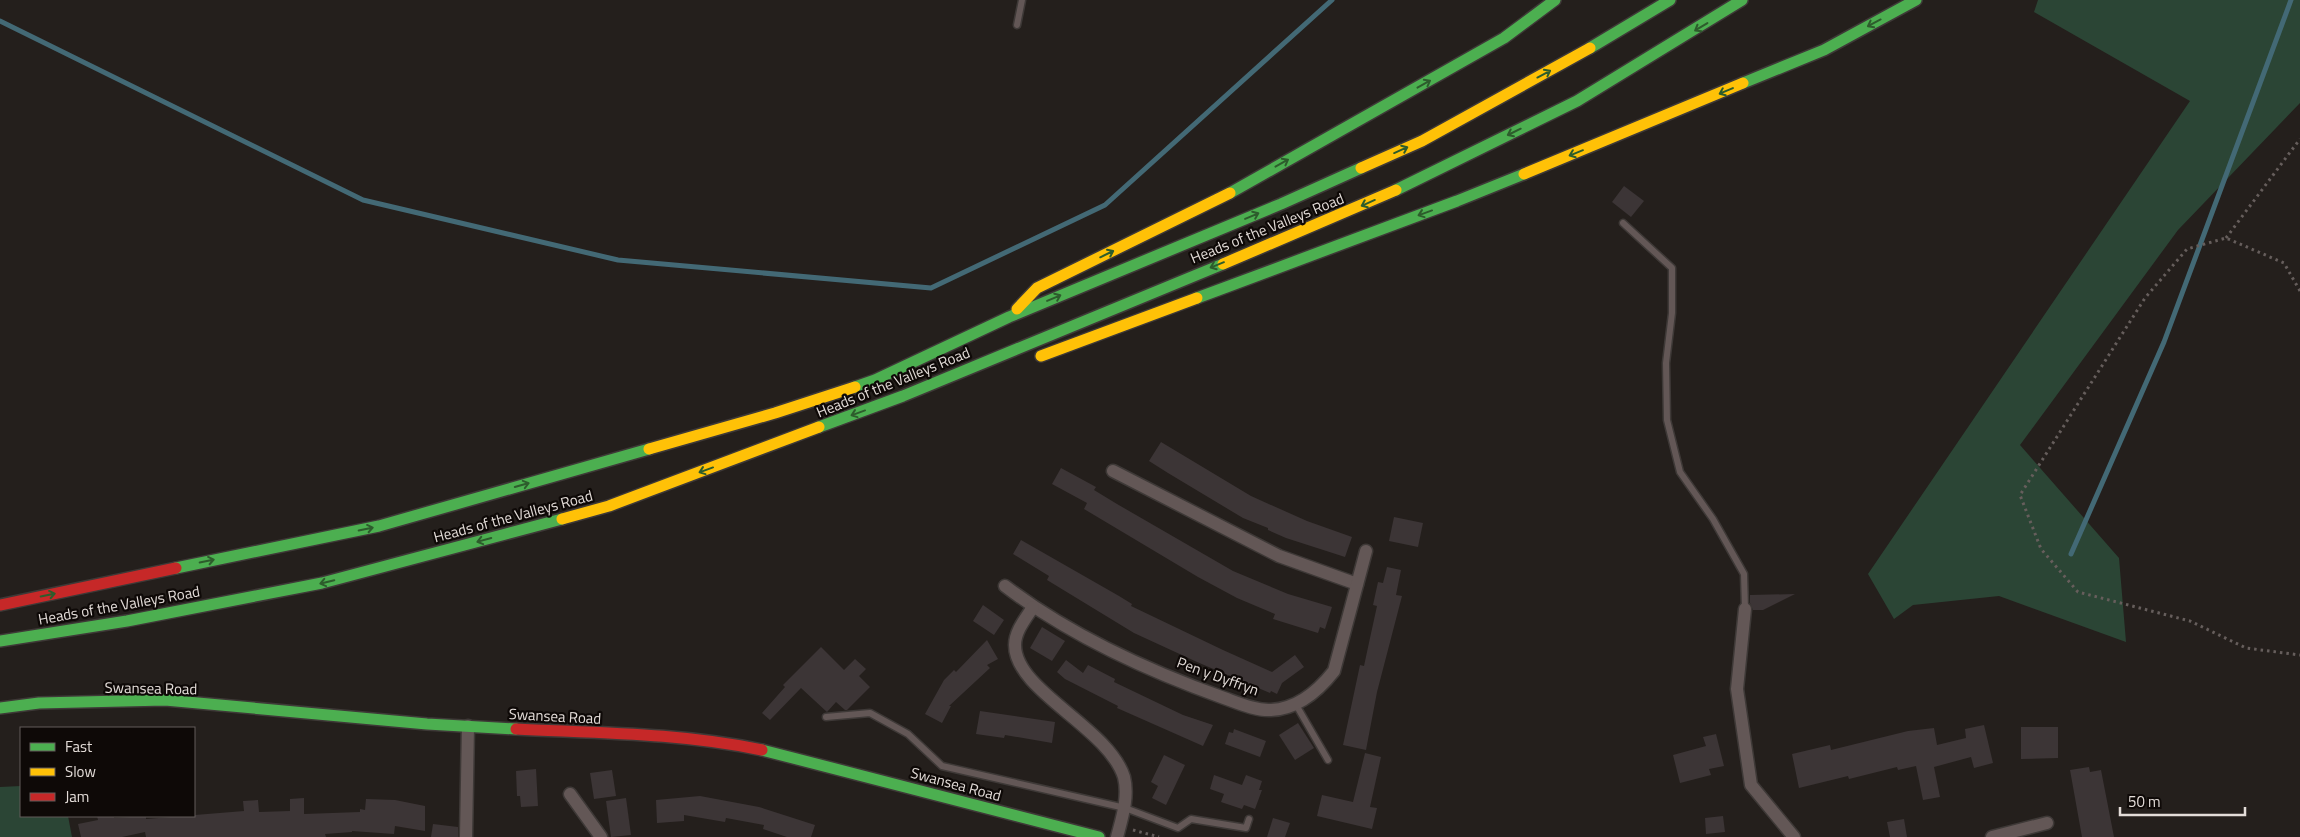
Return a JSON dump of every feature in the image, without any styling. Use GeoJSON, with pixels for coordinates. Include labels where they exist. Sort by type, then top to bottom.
{"type":"FeatureCollection","features":[{"type":"Feature","properties":{"kind":"main road"},"geometry":{"type":"LineString","coordinates":[[1009,317],[1037,288],[1210,204],[1504,38],[1555,0]]}},
{"type":"Feature","properties":{"kind":"main road","name":"Heads of the Valleys Road"},"geometry":{"type":"LineString","coordinates":[[0,605],[379,526],[775,413],[875,380],[1009,317],[1281,204],[1422,140],[1567,62],[1670,0]]}},
{"type":"Feature","properties":{"kind":"main road","name":"Heads of the Valleys Road"},"geometry":{"type":"LineString","coordinates":[[0,641],[127,620],[322,583],[609,506],[903,396],[1369,203],[1577,101],[1714,19],[1742,0]]}},
{"type":"Feature","properties":{"kind":"main road"},"geometry":{"type":"LineString","coordinates":[[1034,358],[1466,197],[1824,50],[1916,0]]}},
{"type":"Feature","properties":{"kind":"main road"},"geometry":{"type":"LineString","coordinates":[[903,396],[928,397]]}},
{"type":"Feature","properties":{"kind":"main road","name":"Swansea Road"},"geometry":{"type":"LineString","coordinates":[[0,708],[39,703],[165,700],[468,726],[664,736],[720,741],[773,752],[1098,837]]}},
{"type":"Feature","properties":{"kind":"street"},"geometry":{"type":"LineString","coordinates":[[1113,471],[1279,556],[1358,584]]}},
{"type":"Feature","properties":{"kind":"street","name":"Pen y Dyffryn"},"geometry":{"type":"LineString","coordinates":[[1004,586],[1033,607],[1086,638],[1200,690],[1248,706],[1270,711],[1288,708],[1295,704],[1322,686],[1334,671],[1366,551]]}},
{"type":"Feature","properties":{"kind":"street"},"geometry":{"type":"LineString","coordinates":[[1033,607],[1021,625],[1015,644],[1018,662],[1028,677],[1085,727],[1112,754],[1124,778],[1125,808],[1118,831]]}},
{"type":"Feature","properties":{"kind":"street"},"geometry":{"type":"LineString","coordinates":[[1745,610],[1737,690],[1751,785],[1794,837]]}},
{"type":"Feature","properties":{"kind":"street"},"geometry":{"type":"LineString","coordinates":[[466,837],[468,726]]}},
{"type":"Feature","properties":{"kind":"street"},"geometry":{"type":"LineString","coordinates":[[570,794],[601,837]]}},
{"type":"Feature","properties":{"kind":"street"},"geometry":{"type":"LineString","coordinates":[[1992,837],[2047,823]]}},
{"type":"Feature","properties":{"kind":"lane"},"geometry":{"type":"LineString","coordinates":[[1017,26],[1022,0]]}},
{"type":"Feature","properties":{"kind":"lane"},"geometry":{"type":"LineString","coordinates":[[1623,223],[1672,268],[1672,312],[1666,363],[1667,420],[1680,472],[1712,519],[1744,574],[1745,610]]}},
{"type":"Feature","properties":{"kind":"lane"},"geometry":{"type":"LineString","coordinates":[[1295,704],[1328,760]]}},
{"type":"Feature","properties":{"kind":"lane"},"geometry":{"type":"LineString","coordinates":[[826,718],[870,713],[908,734],[942,766],[1125,808],[1178,828],[1191,819],[1246,828],[1249,819]]}},
{"type":"Feature","properties":{"kind":"path"},"geometry":{"type":"LineString","coordinates":[[2300,139],[2226,238],[2187,249],[2145,298],[2020,495],[2041,549],[2078,592],[2190,621],[2246,648],[2300,655]]}},
{"type":"Feature","properties":{"kind":"path"},"geometry":{"type":"LineString","coordinates":[[2226,238],[2284,263],[2300,291]]}},
{"type":"Feature","properties":{"kind":"path"},"geometry":{"type":"LineString","coordinates":[[1118,831],[1159,837]]}},
{"type":"Feature","properties":{"kind":"green space"},"geometry":{"type":"Polygon","coordinates":[[[2038,0],[2300,0],[2300,103],[2178,230],[2020,445],[2119,558],[2126,642],[1999,596],[1913,605],[1894,619],[1868,574],[2190,101],[2034,12],[2038,0]]]}},
{"type":"Feature","properties":{"kind":"green space"},"geometry":{"type":"Polygon","coordinates":[[[20,786],[20,817],[68,817],[72,837],[0,837],[0,787],[20,786]]]}},
{"type":"Feature","properties":{"kind":"building"},"geometry":{"type":"Polygon","coordinates":[[[1624,186],[1644,201],[1631,217],[1612,202],[1624,186]]]}},
{"type":"Feature","properties":{"kind":"building"},"geometry":{"type":"Polygon","coordinates":[[[1161,442],[1251,496],[1307,521],[1352,537],[1345,557],[1286,538],[1268,530],[1268,528],[1243,518],[1168,473],[1149,461],[1161,442]]]}},
{"type":"Feature","properties":{"kind":"building"},"geometry":{"type":"Polygon","coordinates":[[[1061,468],[1096,487],[1094,490],[1117,504],[1233,571],[1288,594],[1332,607],[1325,629],[1320,627],[1318,633],[1273,619],[1275,614],[1237,598],[1198,577],[1084,509],[1087,503],[1052,484],[1061,468]]]}},
{"type":"Feature","properties":{"kind":"building"},"geometry":{"type":"Polygon","coordinates":[[[1394,517],[1423,523],[1418,547],[1389,541],[1394,517]]]}},
{"type":"Feature","properties":{"kind":"building"},"geometry":{"type":"Polygon","coordinates":[[[1021,540],[1119,596],[1132,604],[1131,606],[1272,672],[1295,655],[1304,667],[1282,683],[1277,694],[1271,691],[1270,693],[1197,662],[1134,633],[1047,580],[1049,576],[1013,554],[1021,540]]]}},
{"type":"Feature","properties":{"kind":"building"},"geometry":{"type":"Polygon","coordinates":[[[1387,567],[1401,570],[1396,595],[1402,596],[1377,692],[1366,750],[1343,745],[1360,665],[1364,666],[1377,606],[1373,605],[1378,582],[1383,583],[1387,567]]]}},
{"type":"Feature","properties":{"kind":"building"},"geometry":{"type":"Polygon","coordinates":[[[1795,594],[1763,610],[1753,610],[1750,603],[1750,595],[1795,594]]]}},
{"type":"Feature","properties":{"kind":"building"},"geometry":{"type":"Polygon","coordinates":[[[983,605],[1004,620],[994,635],[973,621],[983,605]]]}},
{"type":"Feature","properties":{"kind":"building"},"geometry":{"type":"Polygon","coordinates":[[[1042,627],[1065,641],[1052,661],[1030,648],[1042,627]]]}},
{"type":"Feature","properties":{"kind":"building"},"geometry":{"type":"Polygon","coordinates":[[[987,640],[998,659],[987,665],[990,668],[949,706],[951,706],[942,723],[925,714],[944,680],[954,670],[956,672],[987,640]]]}},
{"type":"Feature","properties":{"kind":"building"},"geometry":{"type":"Polygon","coordinates":[[[821,647],[844,670],[855,659],[866,669],[859,676],[870,687],[847,710],[836,702],[827,712],[801,688],[770,720],[762,713],[785,687],[783,685],[821,647]]]}},
{"type":"Feature","properties":{"kind":"building"},"geometry":{"type":"Polygon","coordinates":[[[1066,660],[1083,673],[1088,665],[1115,679],[1114,682],[1183,715],[1213,725],[1203,746],[1117,708],[1118,706],[1065,679],[1057,672],[1066,660]]]}},
{"type":"Feature","properties":{"kind":"building"},"geometry":{"type":"Polygon","coordinates":[[[980,711],[1055,722],[1052,743],[1005,735],[1004,738],[976,734],[980,711]]]}},
{"type":"Feature","properties":{"kind":"building"},"geometry":{"type":"Polygon","coordinates":[[[1298,723],[1314,748],[1295,760],[1279,735],[1298,723]]]}},
{"type":"Feature","properties":{"kind":"building"},"geometry":{"type":"Polygon","coordinates":[[[1984,725],[1993,763],[1974,768],[1971,757],[1934,767],[1940,797],[1923,800],[1916,766],[1898,770],[1897,767],[1849,779],[1848,776],[1799,788],[1792,754],[1830,745],[1831,750],[1908,731],[1934,728],[1937,745],[1966,738],[1965,729],[1984,725]]]}},
{"type":"Feature","properties":{"kind":"building"},"geometry":{"type":"Polygon","coordinates":[[[2021,727],[2058,727],[2058,758],[2021,759],[2021,727]]]}},
{"type":"Feature","properties":{"kind":"building"},"geometry":{"type":"Polygon","coordinates":[[[1234,729],[1266,741],[1260,757],[1225,744],[1229,732],[1233,733],[1234,729]]]}},
{"type":"Feature","properties":{"kind":"building"},"geometry":{"type":"Polygon","coordinates":[[[1716,734],[1724,766],[1709,769],[1711,775],[1680,783],[1673,755],[1706,746],[1703,737],[1716,734]]]}},
{"type":"Feature","properties":{"kind":"building"},"geometry":{"type":"Polygon","coordinates":[[[1365,753],[1381,757],[1370,807],[1377,808],[1372,829],[1317,816],[1322,795],[1353,802],[1365,753]]]}},
{"type":"Feature","properties":{"kind":"building"},"geometry":{"type":"Polygon","coordinates":[[[1164,755],[1185,765],[1166,805],[1152,798],[1158,786],[1151,782],[1164,755]]]}},
{"type":"Feature","properties":{"kind":"building"},"geometry":{"type":"Polygon","coordinates":[[[2089,767],[2090,772],[2101,770],[2114,837],[2082,837],[2070,770],[2089,767]]]}},
{"type":"Feature","properties":{"kind":"building"},"geometry":{"type":"Polygon","coordinates":[[[536,769],[538,806],[521,807],[520,796],[517,796],[516,771],[536,769]]]}},
{"type":"Feature","properties":{"kind":"building"},"geometry":{"type":"Polygon","coordinates":[[[612,770],[616,796],[594,799],[590,773],[612,770]]]}},
{"type":"Feature","properties":{"kind":"building"},"geometry":{"type":"Polygon","coordinates":[[[1214,775],[1242,785],[1246,775],[1262,781],[1259,790],[1262,790],[1255,809],[1244,805],[1242,809],[1221,802],[1224,794],[1210,789],[1214,775]]]}},
{"type":"Feature","properties":{"kind":"building"},"geometry":{"type":"Polygon","coordinates":[[[700,796],[759,807],[815,825],[811,837],[787,837],[763,829],[764,825],[726,818],[725,822],[684,815],[684,821],[657,823],[656,800],[700,796]]]}},
{"type":"Feature","properties":{"kind":"building"},"geometry":{"type":"Polygon","coordinates":[[[304,798],[304,814],[360,812],[360,809],[365,810],[366,799],[395,800],[425,806],[425,831],[395,826],[394,834],[352,831],[325,834],[326,837],[146,837],[145,832],[122,837],[81,837],[78,824],[98,820],[97,817],[146,817],[146,819],[195,817],[195,815],[244,811],[243,801],[258,800],[259,812],[290,811],[290,799],[304,798]]]}},
{"type":"Feature","properties":{"kind":"building"},"geometry":{"type":"Polygon","coordinates":[[[626,798],[631,835],[611,837],[606,801],[626,798]]]}},
{"type":"Feature","properties":{"kind":"building"},"geometry":{"type":"Polygon","coordinates":[[[1723,816],[1725,832],[1706,834],[1705,818],[1723,816]]]}},
{"type":"Feature","properties":{"kind":"building"},"geometry":{"type":"Polygon","coordinates":[[[1273,818],[1290,823],[1285,837],[1267,837],[1273,818]]]}},
{"type":"Feature","properties":{"kind":"building"},"geometry":{"type":"Polygon","coordinates":[[[1904,819],[1907,837],[1890,837],[1887,822],[1904,819]]]}},
{"type":"Feature","properties":{"kind":"building"},"geometry":{"type":"Polygon","coordinates":[[[433,824],[458,827],[458,837],[431,837],[433,824]]]}},
{"type":"Feature","properties":{"kind":"waterway"},"geometry":{"type":"LineString","coordinates":[[0,21],[363,200],[618,260],[931,288],[1105,205],[1332,0]]}},
{"type":"Feature","properties":{"kind":"waterway"},"geometry":{"type":"LineString","coordinates":[[2071,554],[2164,342],[2291,0]]}},
{"type":"Feature","properties":{"kind":"traffic: fast"},"geometry":{"type":"LineString","coordinates":[[1230,193],[1504,38],[1555,0]]}},
{"type":"Feature","properties":{"kind":"traffic: fast"},"geometry":{"type":"LineString","coordinates":[[1590,48],[1670,0]]}},
{"type":"Feature","properties":{"kind":"traffic: fast"},"geometry":{"type":"LineString","coordinates":[[1396,190],[1577,101],[1742,0]]}},
{"type":"Feature","properties":{"kind":"traffic: fast"},"geometry":{"type":"LineString","coordinates":[[1743,83],[1824,50],[1916,0]]}},
{"type":"Feature","properties":{"kind":"traffic: fast"},"geometry":{"type":"LineString","coordinates":[[855,387],[875,380],[1009,317],[1281,204],[1361,168]]}},
{"type":"Feature","properties":{"kind":"traffic: fast"},"geometry":{"type":"LineString","coordinates":[[1197,298],[1524,174]]}},
{"type":"Feature","properties":{"kind":"traffic: fast"},"geometry":{"type":"LineString","coordinates":[[819,427],[903,396],[1223,264]]}},
{"type":"Feature","properties":{"kind":"traffic: fast"},"geometry":{"type":"LineString","coordinates":[[176,568],[379,526],[649,449]]}},
{"type":"Feature","properties":{"kind":"traffic: fast"},"geometry":{"type":"LineString","coordinates":[[0,641],[127,621],[322,583],[562,519]]}},
{"type":"Feature","properties":{"kind":"traffic: fast"},"geometry":{"type":"LineString","coordinates":[[0,708],[39,703],[165,700],[427,724],[516,729]]}},
{"type":"Feature","properties":{"kind":"traffic: fast"},"geometry":{"type":"LineString","coordinates":[[762,750],[1099,837]]}},
{"type":"Feature","properties":{"kind":"traffic: slow"},"geometry":{"type":"LineString","coordinates":[[1361,168],[1422,141],[1590,48]]}},
{"type":"Feature","properties":{"kind":"traffic: slow"},"geometry":{"type":"LineString","coordinates":[[1524,174],[1743,83]]}},
{"type":"Feature","properties":{"kind":"traffic: slow"},"geometry":{"type":"LineString","coordinates":[[1223,264],[1396,190]]}},
{"type":"Feature","properties":{"kind":"traffic: slow"},"geometry":{"type":"LineString","coordinates":[[1017,309],[1037,288],[1230,193]]}},
{"type":"Feature","properties":{"kind":"traffic: slow"},"geometry":{"type":"LineString","coordinates":[[1041,356],[1197,298]]}},
{"type":"Feature","properties":{"kind":"traffic: slow"},"geometry":{"type":"LineString","coordinates":[[649,449],[775,413],[855,387]]}},
{"type":"Feature","properties":{"kind":"traffic: slow"},"geometry":{"type":"LineString","coordinates":[[562,519],[609,506],[819,427]]}},
{"type":"Feature","properties":{"kind":"traffic: jam"},"geometry":{"type":"LineString","coordinates":[[0,605],[176,568]]}},
{"type":"Feature","properties":{"kind":"traffic: jam"},"geometry":{"type":"LineString","coordinates":[[516,729],[670,737],[732,744],[762,750]]}}]}
